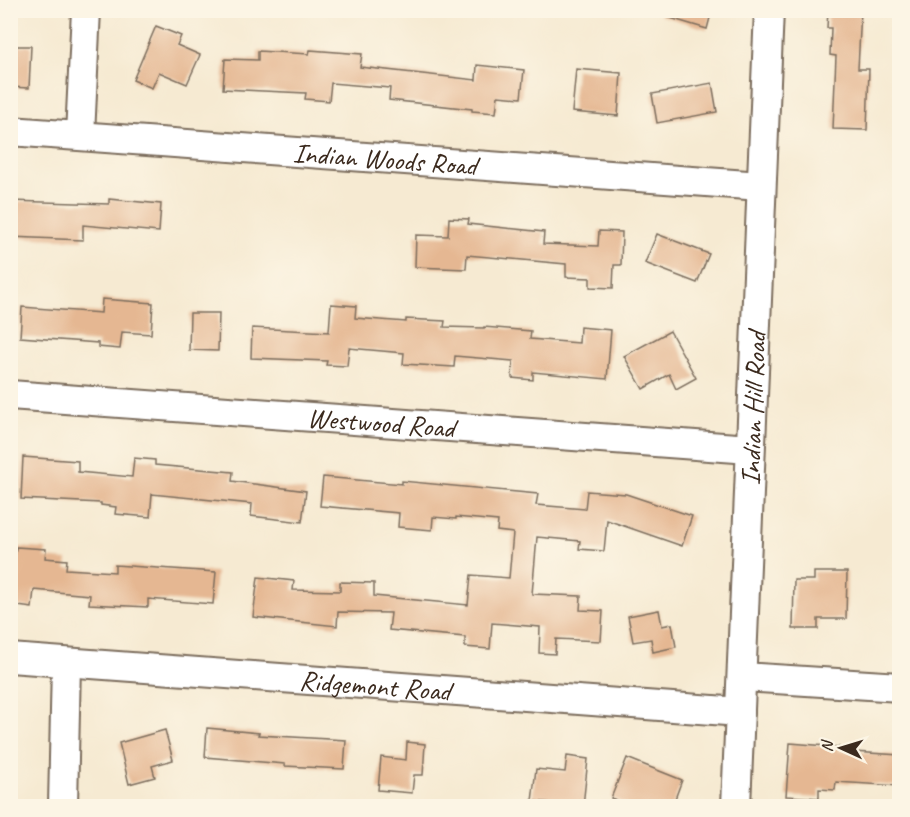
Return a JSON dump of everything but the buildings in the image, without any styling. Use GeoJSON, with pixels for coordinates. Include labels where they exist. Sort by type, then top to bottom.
{"type":"FeatureCollection","features":[{"type":"Feature","properties":{"kind":"street"},"geometry":{"type":"LineString","coordinates":[[80,135],[86,10]]}},
{"type":"Feature","properties":{"kind":"street","name":"Indian Hill Road"},"geometry":{"type":"LineString","coordinates":[[736,807],[769,10]]}},
{"type":"Feature","properties":{"kind":"street","name":"Indian Woods Road"},"geometry":{"type":"LineString","coordinates":[[10,131],[761,186]]}},
{"type":"Feature","properties":{"kind":"street","name":"Westwood Road"},"geometry":{"type":"LineString","coordinates":[[10,395],[750,449]]}},
{"type":"Feature","properties":{"kind":"street","name":"Ridgemont Road"},"geometry":{"type":"LineString","coordinates":[[10,658],[740,712]]}},
{"type":"Feature","properties":{"kind":"street"},"geometry":{"type":"LineString","coordinates":[[63,807],[66,663]]}},
{"type":"Feature","properties":{"kind":"street"},"geometry":{"type":"LineString","coordinates":[[742,677],[900,687]]}}]}
